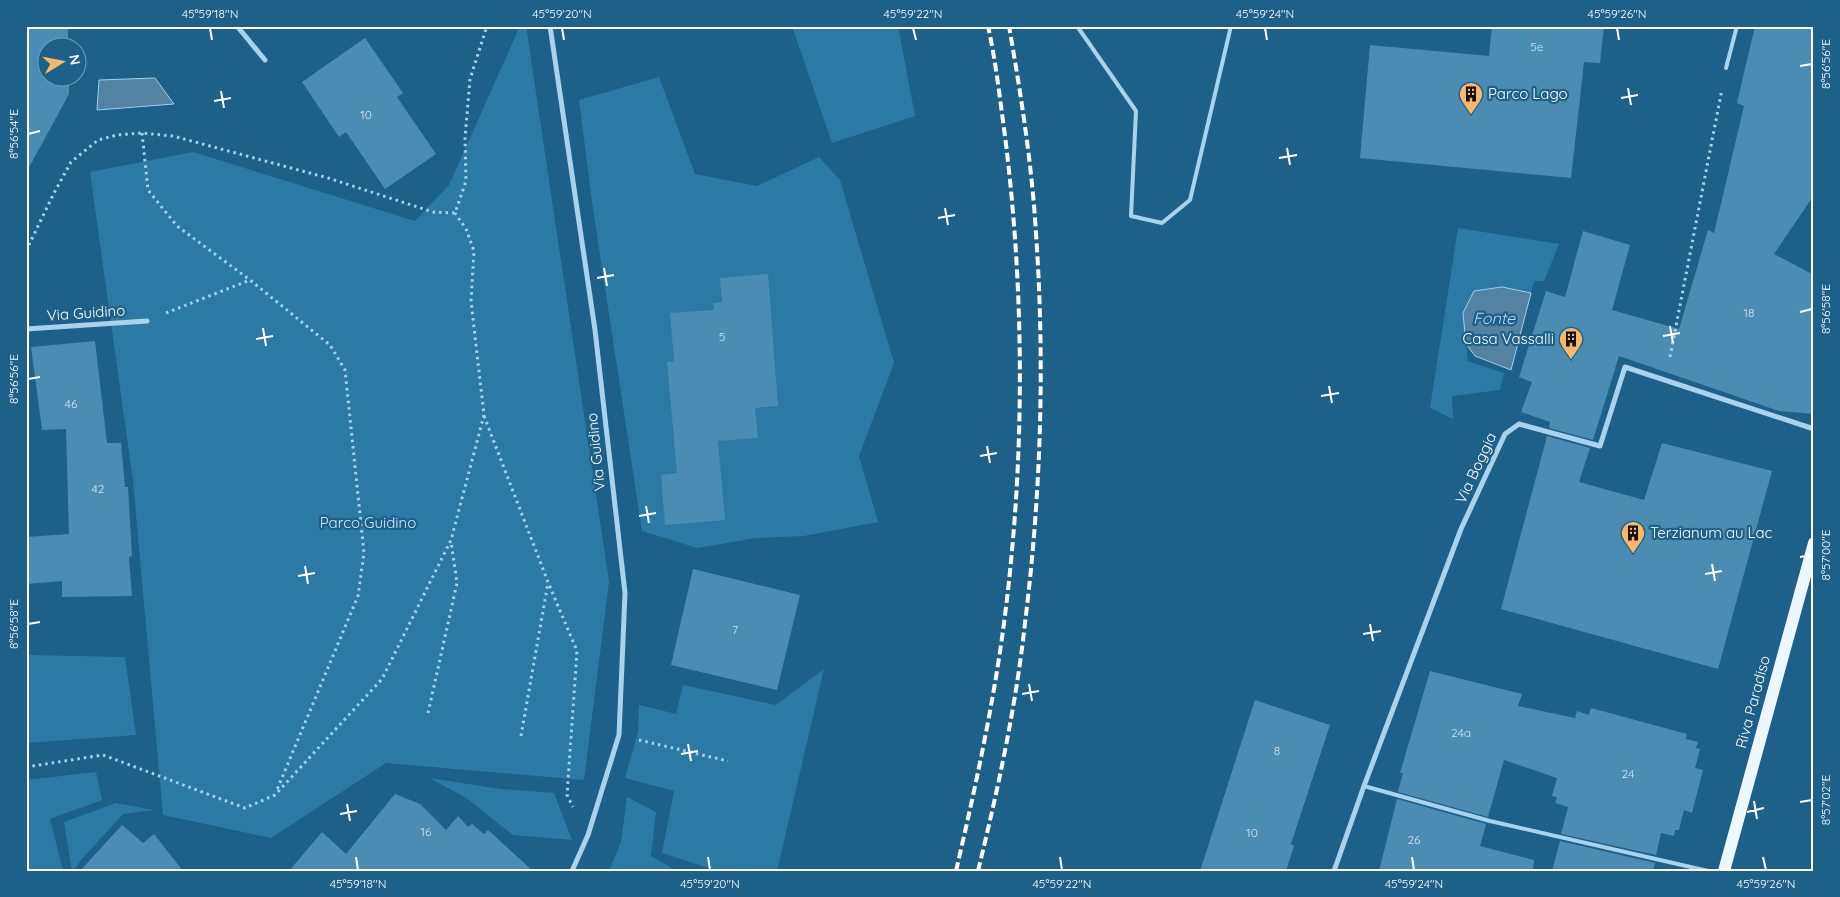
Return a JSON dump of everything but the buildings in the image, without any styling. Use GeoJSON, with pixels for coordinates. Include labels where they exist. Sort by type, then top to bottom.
{"type":"FeatureCollection","features":[{"type":"Feature","properties":{"kind":"main road","name":"Riva Paradiso"},"geometry":{"type":"LineString","coordinates":[[1724,871],[1814,543]]}},
{"type":"Feature","properties":{"kind":"street"},"geometry":{"type":"LineString","coordinates":[[237,26],[265,60]]}},
{"type":"Feature","properties":{"kind":"street","name":"Via Guidino"},"geometry":{"type":"LineString","coordinates":[[550,26],[595,330],[625,593],[619,735],[588,835],[572,871]]}},
{"type":"Feature","properties":{"kind":"street","name":"Via Guidino"},"geometry":{"type":"LineString","coordinates":[[26,330],[147,321]]}},
{"type":"Feature","properties":{"kind":"street","name":"Via Boggia"},"geometry":{"type":"LineString","coordinates":[[1334,871],[1461,529],[1505,434],[1520,424],[1600,446],[1625,367],[1814,429]]}},
{"type":"Feature","properties":{"kind":"lane"},"geometry":{"type":"LineString","coordinates":[[1076,26],[1136,111],[1131,216],[1162,223],[1190,200],[1231,26]]}},
{"type":"Feature","properties":{"kind":"lane"},"geometry":{"type":"LineString","coordinates":[[1726,68],[1737,26]]}},
{"type":"Feature","properties":{"kind":"lane"},"geometry":{"type":"LineString","coordinates":[[1364,786],[1490,821],[1708,871]]}},
{"type":"Feature","properties":{"kind":"path"},"geometry":{"type":"LineString","coordinates":[[455,213],[466,181],[465,138],[470,79],[488,26]]}},
{"type":"Feature","properties":{"kind":"path"},"geometry":{"type":"LineString","coordinates":[[1663,380],[1671,351],[1726,68]]}},
{"type":"Feature","properties":{"kind":"path"},"geometry":{"type":"LineString","coordinates":[[26,251],[71,162],[98,140],[117,135],[142,133],[173,136],[328,178],[433,212],[455,213]]}},
{"type":"Feature","properties":{"kind":"path"},"geometry":{"type":"LineString","coordinates":[[142,133],[148,190],[177,226],[250,280],[330,345],[345,370],[364,553],[358,596],[275,795]]}},
{"type":"Feature","properties":{"kind":"path"},"geometry":{"type":"LineString","coordinates":[[455,213],[466,229],[474,251],[471,301],[484,415],[577,652],[566,795],[588,835]]}},
{"type":"Feature","properties":{"kind":"path"},"geometry":{"type":"LineString","coordinates":[[147,321],[250,280]]}},
{"type":"Feature","properties":{"kind":"path"},"geometry":{"type":"LineString","coordinates":[[26,767],[103,754],[244,808],[275,795],[382,679],[451,540],[484,415]]}},
{"type":"Feature","properties":{"kind":"path"},"geometry":{"type":"LineString","coordinates":[[428,713],[457,583],[451,540]]}},
{"type":"Feature","properties":{"kind":"path"},"geometry":{"type":"LineString","coordinates":[[521,736],[548,582]]}},
{"type":"Feature","properties":{"kind":"path"},"geometry":{"type":"LineString","coordinates":[[619,735],[728,761]]}},
{"type":"Feature","properties":{"kind":"green space","name":"Parco Guidino"},"geometry":{"type":"Polygon","coordinates":[[[520,26],[526,26],[609,582],[584,780],[386,763],[271,838],[163,815],[133,481],[90,172],[193,152],[415,221],[449,185],[520,26]]]}},
{"type":"Feature","properties":{"kind":"green space"},"geometry":{"type":"Polygon","coordinates":[[[792,26],[898,26],[915,116],[832,143],[792,26]]]}},
{"type":"Feature","properties":{"kind":"green space"},"geometry":{"type":"Polygon","coordinates":[[[659,77],[695,174],[757,186],[819,157],[840,180],[894,363],[859,456],[878,522],[804,536],[756,538],[697,548],[642,531],[593,209],[579,100],[659,77]]]}},
{"type":"Feature","properties":{"kind":"green space"},"geometry":{"type":"Polygon","coordinates":[[[1458,228],[1559,244],[1544,281],[1534,281],[1531,293],[1502,287],[1466,344],[1468,361],[1504,373],[1500,390],[1452,396],[1453,419],[1430,408],[1458,228]]]}},
{"type":"Feature","properties":{"kind":"green space"},"geometry":{"type":"Polygon","coordinates":[[[26,655],[125,657],[136,735],[26,743],[26,655]]]}},
{"type":"Feature","properties":{"kind":"green space"},"geometry":{"type":"Polygon","coordinates":[[[824,669],[777,871],[717,871],[662,853],[674,791],[625,778],[638,732],[639,705],[676,714],[683,685],[776,705],[824,669]]]}},
{"type":"Feature","properties":{"kind":"green space"},"geometry":{"type":"Polygon","coordinates":[[[96,772],[102,800],[50,819],[63,871],[26,871],[26,780],[96,772]]]}},
{"type":"Feature","properties":{"kind":"green space"},"geometry":{"type":"Polygon","coordinates":[[[429,778],[501,789],[554,793],[572,840],[513,835],[465,797],[429,778]]]}},
{"type":"Feature","properties":{"kind":"green space"},"geometry":{"type":"Polygon","coordinates":[[[627,797],[656,812],[651,856],[677,871],[609,871],[621,842],[627,797]]]}},
{"type":"Feature","properties":{"kind":"green space"},"geometry":{"type":"Polygon","coordinates":[[[116,803],[153,810],[123,814],[72,871],[64,822],[116,803]]]}},
{"type":"Feature","properties":{"kind":"water"},"geometry":{"type":"Polygon","coordinates":[[[155,78],[174,104],[97,110],[99,80],[155,78]]]}},
{"type":"Feature","properties":{"kind":"water","name":"Fonte"},"geometry":{"type":"Polygon","coordinates":[[[1502,287],[1531,293],[1511,370],[1475,356],[1466,344],[1463,313],[1474,291],[1502,287]]]}},
{"type":"Feature","properties":{"kind":"railway"},"geometry":{"type":"LineString","coordinates":[[956,871],[983,748],[1000,654],[1011,562],[1019,441],[1019,318],[1012,197],[996,67],[988,26]]}},
{"type":"Feature","properties":{"kind":"railway"},"geometry":{"type":"LineString","coordinates":[[978,871],[993,809],[1017,685],[1035,526],[1040,428],[1039,282],[1032,182],[1026,130],[1009,26]]}},
{"type":"Feature","properties":{"kind":"place","name":"Parco Lago"},"geometry":{"type":"Point","coordinates":[1471,115]}},
{"type":"Feature","properties":{"kind":"place","name":"Casa Vassalli"},"geometry":{"type":"Point","coordinates":[1571,360]}},
{"type":"Feature","properties":{"kind":"place","name":"Terzianum au Lac"},"geometry":{"type":"Point","coordinates":[1633,554]}}]}
